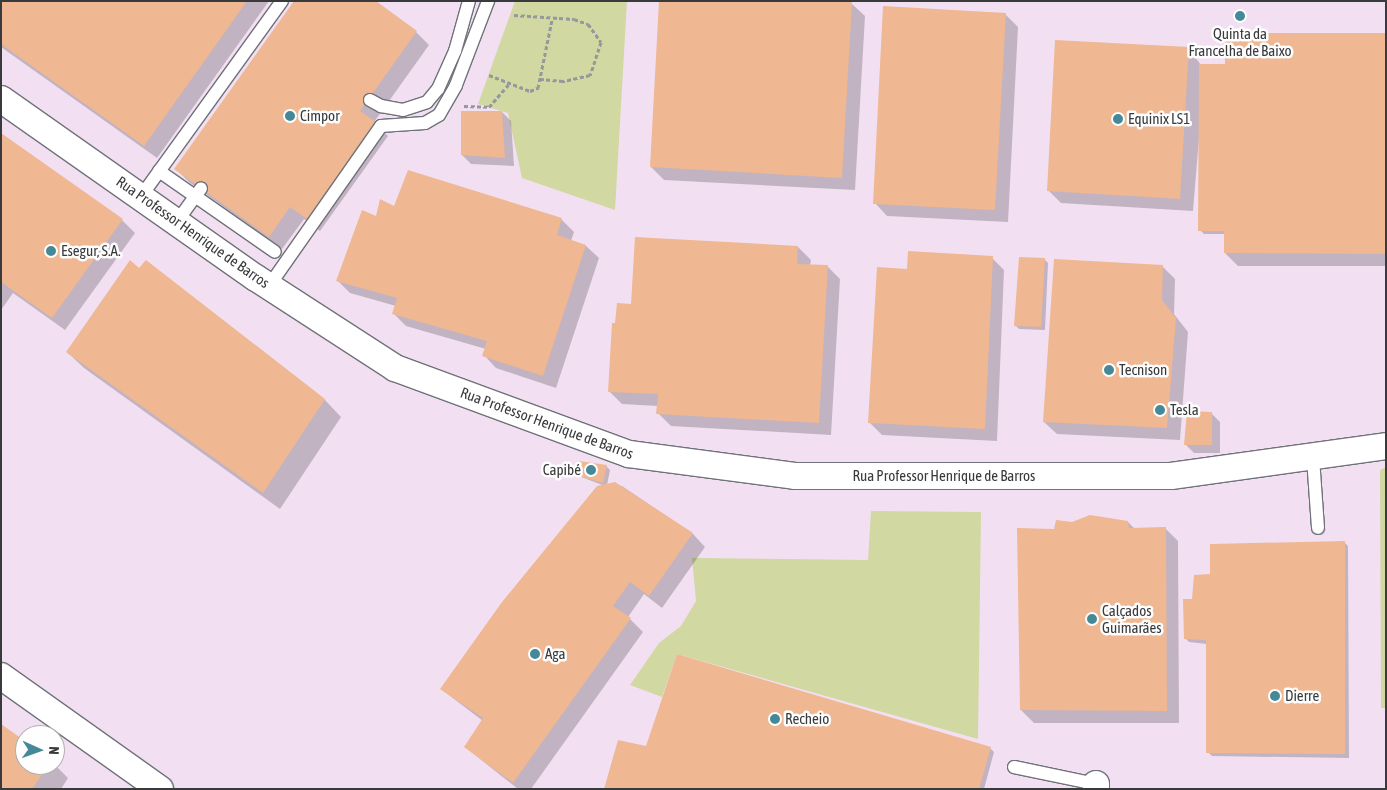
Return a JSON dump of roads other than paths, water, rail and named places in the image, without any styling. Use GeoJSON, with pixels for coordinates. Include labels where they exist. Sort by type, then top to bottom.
{"type":"FeatureCollection","features":[{"type":"Feature","properties":{"kind":"street","name":"Rua Professor Henrique de Barros"},"geometry":{"type":"LineString","coordinates":[[1,99],[178,220],[269,286],[395,368],[629,454],[795,476],[1171,476],[1313,458],[1386,446]]}},
{"type":"Feature","properties":{"kind":"street"},"geometry":{"type":"LineString","coordinates":[[1,676],[160,789]]}},
{"type":"Feature","properties":{"kind":"lane"},"geometry":{"type":"LineString","coordinates":[[142,195],[282,1]]}},
{"type":"Feature","properties":{"kind":"lane"},"geometry":{"type":"LineString","coordinates":[[370,100],[381,106],[403,110],[426,102],[438,89],[455,51],[469,1]]}},
{"type":"Feature","properties":{"kind":"lane"},"geometry":{"type":"LineString","coordinates":[[269,286],[382,126],[425,123],[439,115],[456,85],[488,1]]}},
{"type":"Feature","properties":{"kind":"lane"},"geometry":{"type":"LineString","coordinates":[[159,170],[198,193],[275,252]]}},
{"type":"Feature","properties":{"kind":"lane"},"geometry":{"type":"LineString","coordinates":[[178,220],[198,193]]}},
{"type":"Feature","properties":{"kind":"lane"},"geometry":{"type":"LineString","coordinates":[[1313,458],[1318,528]]}},
{"type":"Feature","properties":{"kind":"lane"},"geometry":{"type":"LineString","coordinates":[[1014,767],[1096,786]]}},
{"type":"Feature","properties":{"kind":"place","name":"Quinta da Francelha de Baixo"},"geometry":{"type":"Point","coordinates":[1240,16]}},
{"type":"Feature","properties":{"kind":"place","name":"Cimpor"},"geometry":{"type":"Point","coordinates":[290,116]}},
{"type":"Feature","properties":{"kind":"place","name":"Equinix LS1"},"geometry":{"type":"Point","coordinates":[1118,119]}},
{"type":"Feature","properties":{"kind":"place","name":"Esegur, S.A."},"geometry":{"type":"Point","coordinates":[51,251]}},
{"type":"Feature","properties":{"kind":"place","name":"Tecnison"},"geometry":{"type":"Point","coordinates":[1109,370]}},
{"type":"Feature","properties":{"kind":"place","name":"Tesla"},"geometry":{"type":"Point","coordinates":[1160,410]}},
{"type":"Feature","properties":{"kind":"place","name":"Capibé"},"geometry":{"type":"Point","coordinates":[591,470]}},
{"type":"Feature","properties":{"kind":"place","name":"Calçados Guimarães"},"geometry":{"type":"Point","coordinates":[1092,619]}},
{"type":"Feature","properties":{"kind":"place","name":"Aga"},"geometry":{"type":"Point","coordinates":[535,654]}},
{"type":"Feature","properties":{"kind":"place","name":"Dierre"},"geometry":{"type":"Point","coordinates":[1275,696]}},
{"type":"Feature","properties":{"kind":"place","name":"Recheio"},"geometry":{"type":"Point","coordinates":[775,719]}}]}
